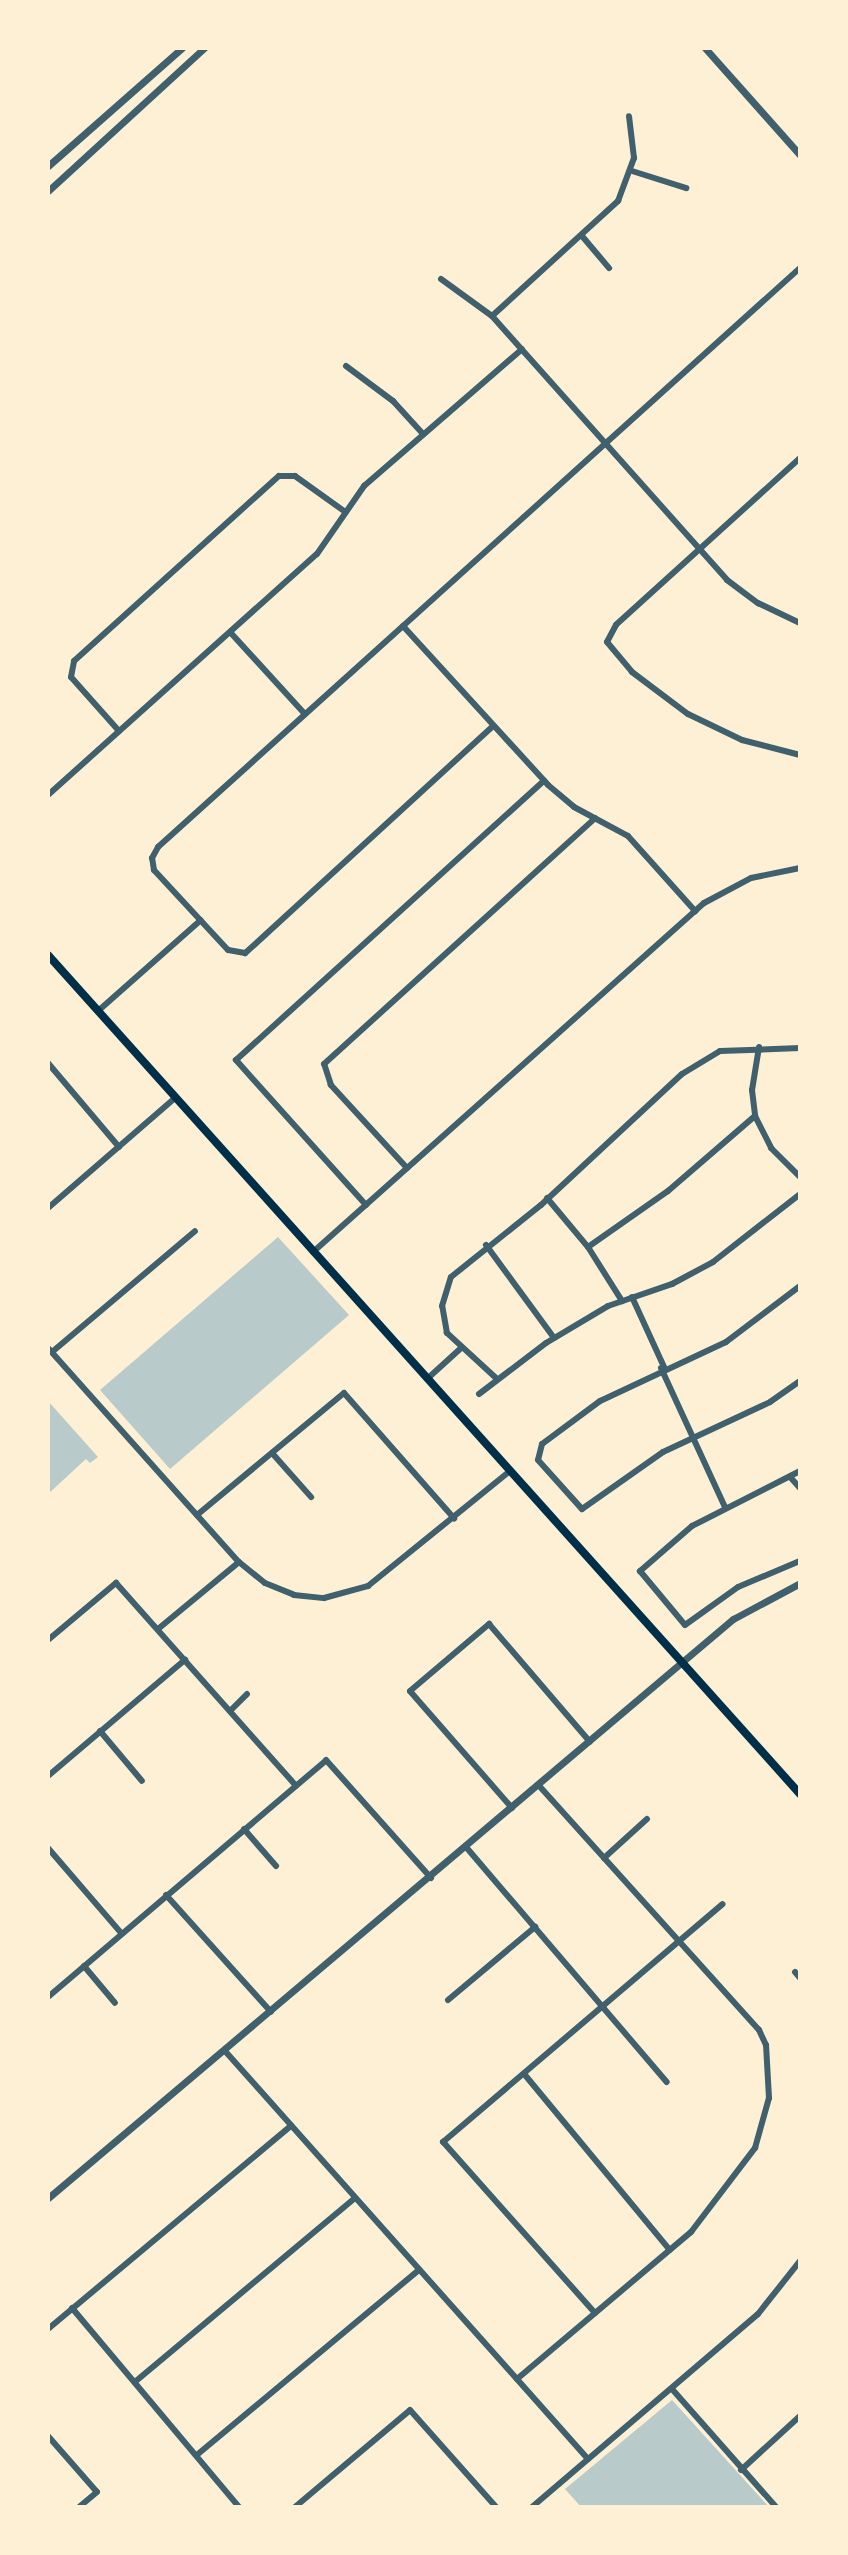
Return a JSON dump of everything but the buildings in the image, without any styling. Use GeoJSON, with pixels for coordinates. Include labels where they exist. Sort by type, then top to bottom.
{"type":"FeatureCollection","features":[{"type":"Feature","properties":{"kind":"main road"},"geometry":{"type":"LineString","coordinates":[[48,955],[800,1794]]}},
{"type":"Feature","properties":{"kind":"street"},"geometry":{"type":"LineString","coordinates":[[48,166],[182,48]]}},
{"type":"Feature","properties":{"kind":"street"},"geometry":{"type":"LineString","coordinates":[[48,191],[204,48]]}},
{"type":"Feature","properties":{"kind":"street"},"geometry":{"type":"LineString","coordinates":[[705,48],[800,155]]}},
{"type":"Feature","properties":{"kind":"street"},"geometry":{"type":"LineString","coordinates":[[492,316],[618,201],[632,171],[635,144],[629,116]]}},
{"type":"Feature","properties":{"kind":"street"},"geometry":{"type":"LineString","coordinates":[[632,171],[686,188]]}},
{"type":"Feature","properties":{"kind":"street"},"geometry":{"type":"LineString","coordinates":[[582,236],[609,268]]}},
{"type":"Feature","properties":{"kind":"street"},"geometry":{"type":"LineString","coordinates":[[492,727],[253,949],[239,954],[228,950],[159,877],[152,858],[305,714],[800,268]]}},
{"type":"Feature","properties":{"kind":"street"},"geometry":{"type":"LineString","coordinates":[[441,279],[492,316],[699,550],[747,595],[800,623]]}},
{"type":"Feature","properties":{"kind":"street"},"geometry":{"type":"LineString","coordinates":[[48,795],[317,554],[364,486],[522,349]]}},
{"type":"Feature","properties":{"kind":"street"},"geometry":{"type":"LineString","coordinates":[[346,366],[393,401],[423,434]]}},
{"type":"Feature","properties":{"kind":"street"},"geometry":{"type":"LineString","coordinates":[[800,458],[616,625],[607,642],[632,672],[688,714],[742,740],[800,755]]}},
{"type":"Feature","properties":{"kind":"street"},"geometry":{"type":"LineString","coordinates":[[119,731],[70,670],[74,661],[265,488],[288,474],[344,511]]}},
{"type":"Feature","properties":{"kind":"street"},"geometry":{"type":"LineString","coordinates":[[403,626],[544,781],[595,818],[628,836],[695,911]]}},
{"type":"Feature","properties":{"kind":"street"},"geometry":{"type":"LineString","coordinates":[[230,632],[305,714]]}},
{"type":"Feature","properties":{"kind":"street"},"geometry":{"type":"LineString","coordinates":[[366,1205],[236,1060],[544,781]]}},
{"type":"Feature","properties":{"kind":"street"},"geometry":{"type":"LineString","coordinates":[[407,1168],[331,1085],[323,1068],[595,818]]}},
{"type":"Feature","properties":{"kind":"street"},"geometry":{"type":"LineString","coordinates":[[313,1252],[695,911],[732,885],[800,868]]}},
{"type":"Feature","properties":{"kind":"street"},"geometry":{"type":"LineString","coordinates":[[98,1011],[201,920]]}},
{"type":"Feature","properties":{"kind":"street"},"geometry":{"type":"LineString","coordinates":[[759,1047],[752,1090],[755,1116],[771,1148],[797,1170],[800,1177]]}},
{"type":"Feature","properties":{"kind":"street"},"geometry":{"type":"LineString","coordinates":[[496,1378],[460,1349],[447,1333],[442,1306],[447,1285],[486,1245],[547,1198],[669,1082],[720,1051],[759,1047],[800,1048]]}},
{"type":"Feature","properties":{"kind":"street"},"geometry":{"type":"LineString","coordinates":[[48,1065],[119,1147]]}},
{"type":"Feature","properties":{"kind":"street"},"geometry":{"type":"LineString","coordinates":[[48,1208],[175,1098]]}},
{"type":"Feature","properties":{"kind":"street"},"geometry":{"type":"LineString","coordinates":[[588,1247],[668,1191],[755,1116]]}},
{"type":"Feature","properties":{"kind":"street"},"geometry":{"type":"LineString","coordinates":[[479,1394],[496,1378],[554,1338],[622,1301],[705,1268],[800,1194]]}},
{"type":"Feature","properties":{"kind":"street"},"geometry":{"type":"LineString","coordinates":[[547,1198],[588,1247],[622,1301]]}},
{"type":"Feature","properties":{"kind":"street"},"geometry":{"type":"LineString","coordinates":[[195,1231],[50,1350],[239,1562],[265,1583],[294,1595],[342,1596],[382,1578],[510,1471]]}},
{"type":"Feature","properties":{"kind":"street"},"geometry":{"type":"LineString","coordinates":[[486,1245],[554,1338]]}},
{"type":"Feature","properties":{"kind":"street"},"geometry":{"type":"LineString","coordinates":[[800,1286],[743,1332],[600,1401],[538,1449],[540,1465],[582,1509],[690,1437],[770,1402],[800,1381]]}},
{"type":"Feature","properties":{"kind":"street"},"geometry":{"type":"LineString","coordinates":[[632,1297],[690,1437],[725,1507]]}},
{"type":"Feature","properties":{"kind":"street"},"geometry":{"type":"LineString","coordinates":[[427,1379],[460,1349]]}},
{"type":"Feature","properties":{"kind":"street"},"geometry":{"type":"LineString","coordinates":[[197,1515],[344,1393],[454,1518]]}},
{"type":"Feature","properties":{"kind":"street"},"geometry":{"type":"LineString","coordinates":[[272,1453],[311,1497]]}},
{"type":"Feature","properties":{"kind":"street"},"geometry":{"type":"LineString","coordinates":[[800,1471],[791,1478],[725,1507],[669,1542],[640,1571],[685,1625],[738,1587],[800,1561]]}},
{"type":"Feature","properties":{"kind":"street"},"geometry":{"type":"LineString","coordinates":[[791,1478],[800,1488]]}},
{"type":"Feature","properties":{"kind":"street"},"geometry":{"type":"LineString","coordinates":[[158,1629],[239,1562]]}},
{"type":"Feature","properties":{"kind":"street"},"geometry":{"type":"LineString","coordinates":[[48,1640],[116,1583],[296,1786]]}},
{"type":"Feature","properties":{"kind":"street"},"geometry":{"type":"LineString","coordinates":[[48,2198],[272,2013],[682,1663],[752,1606],[800,1583]]}},
{"type":"Feature","properties":{"kind":"street"},"geometry":{"type":"LineString","coordinates":[[512,1808],[410,1691],[489,1624],[590,1742]]}},
{"type":"Feature","properties":{"kind":"street"},"geometry":{"type":"LineString","coordinates":[[48,1776],[185,1660]]}},
{"type":"Feature","properties":{"kind":"street"},"geometry":{"type":"LineString","coordinates":[[230,1711],[247,1694]]}},
{"type":"Feature","properties":{"kind":"street"},"geometry":{"type":"LineString","coordinates":[[100,1731],[142,1781]]}},
{"type":"Feature","properties":{"kind":"street"},"geometry":{"type":"LineString","coordinates":[[48,1997],[326,1760],[431,1878]]}},
{"type":"Feature","properties":{"kind":"street"},"geometry":{"type":"LineString","coordinates":[[517,2379],[691,2232],[755,2148],[769,2098],[764,2039],[539,1786]]}},
{"type":"Feature","properties":{"kind":"street"},"geometry":{"type":"LineString","coordinates":[[604,1858],[647,1819]]}},
{"type":"Feature","properties":{"kind":"street"},"geometry":{"type":"LineString","coordinates":[[244,1829],[276,1866]]}},
{"type":"Feature","properties":{"kind":"street"},"geometry":{"type":"LineString","coordinates":[[466,1847],[667,2082]]}},
{"type":"Feature","properties":{"kind":"street"},"geometry":{"type":"LineString","coordinates":[[48,1848],[121,1933]]}},
{"type":"Feature","properties":{"kind":"street"},"geometry":{"type":"LineString","coordinates":[[166,1895],[272,2013]]}},
{"type":"Feature","properties":{"kind":"street"},"geometry":{"type":"LineString","coordinates":[[595,2313],[443,2142],[723,1904]]}},
{"type":"Feature","properties":{"kind":"street"},"geometry":{"type":"LineString","coordinates":[[448,2000],[535,1927]]}},
{"type":"Feature","properties":{"kind":"street"},"geometry":{"type":"LineString","coordinates":[[84,1966],[115,2003]]}},
{"type":"Feature","properties":{"kind":"street"},"geometry":{"type":"LineString","coordinates":[[225,2051],[588,2459]]}},
{"type":"Feature","properties":{"kind":"street"},"geometry":{"type":"LineString","coordinates":[[525,2075],[670,2250]]}},
{"type":"Feature","properties":{"kind":"street"},"geometry":{"type":"LineString","coordinates":[[48,2329],[291,2126]]}},
{"type":"Feature","properties":{"kind":"street"},"geometry":{"type":"LineString","coordinates":[[136,2381],[355,2198]]}},
{"type":"Feature","properties":{"kind":"street"},"geometry":{"type":"LineString","coordinates":[[532,2507],[758,2314],[800,2261]]}},
{"type":"Feature","properties":{"kind":"street"},"geometry":{"type":"LineString","coordinates":[[198,2454],[419,2270]]}},
{"type":"Feature","properties":{"kind":"street"},"geometry":{"type":"LineString","coordinates":[[72,2308],[198,2454],[239,2507]]}},
{"type":"Feature","properties":{"kind":"street"},"geometry":{"type":"LineString","coordinates":[[672,2389],[776,2507]]}},
{"type":"Feature","properties":{"kind":"street"},"geometry":{"type":"LineString","coordinates":[[295,2507],[410,2410],[496,2507]]}},
{"type":"Feature","properties":{"kind":"street"},"geometry":{"type":"LineString","coordinates":[[741,2470],[800,2416]]}},
{"type":"Feature","properties":{"kind":"street"},"geometry":{"type":"LineString","coordinates":[[48,2436],[97,2492],[79,2507]]}},
{"type":"Feature","properties":{"kind":"shaded area"},"geometry":{"type":"Polygon","coordinates":[[[278,1237],[349,1315],[170,1469],[100,1390],[278,1237]]]}},
{"type":"Feature","properties":{"kind":"shaded area"},"geometry":{"type":"Polygon","coordinates":[[[48,1401],[98,1457],[90,1463],[86,1459],[48,1494],[48,1401]]]}},
{"type":"Feature","properties":{"kind":"shaded area"},"geometry":{"type":"Polygon","coordinates":[[[672,2400],[769,2507],[581,2507],[565,2489],[672,2400]]]}}]}
